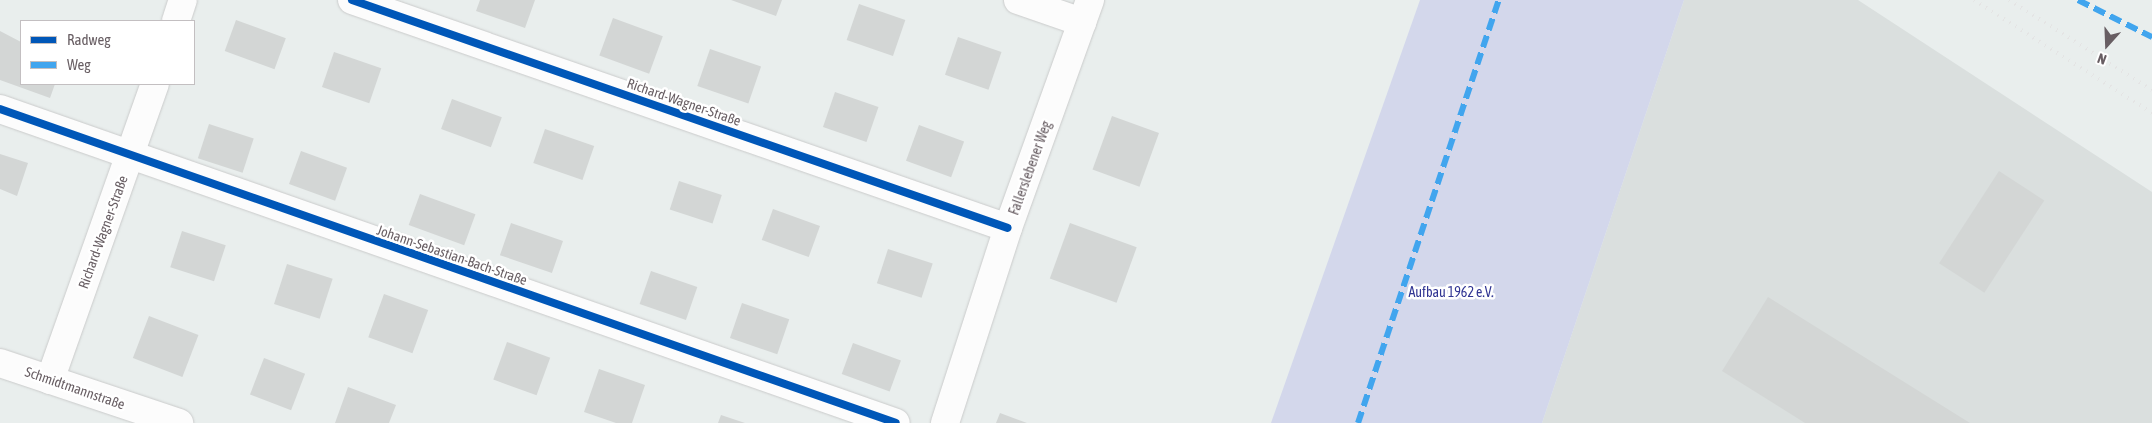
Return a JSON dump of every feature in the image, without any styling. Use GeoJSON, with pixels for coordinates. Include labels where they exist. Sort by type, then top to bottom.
{"type":"FeatureCollection","features":[{"type":"Feature","properties":{"kind":"street"},"geometry":{"type":"LineString","coordinates":[[176,20],[183,0]]}},
{"type":"Feature","properties":{"kind":"street","name":"Richard-Wagner-Straße"},"geometry":{"type":"LineString","coordinates":[[352,0],[1008,228]]}},
{"type":"Feature","properties":{"kind":"street"},"geometry":{"type":"LineString","coordinates":[[1018,0],[1086,11]]}},
{"type":"Feature","properties":{"kind":"street","name":"Fallerslebener Weg"},"geometry":{"type":"LineString","coordinates":[[944,423],[1008,228],[1086,11]]}},
{"type":"Feature","properties":{"kind":"street","name":"Richard-Wagner-Straße"},"geometry":{"type":"LineString","coordinates":[[50,380],[155,85]]}},
{"type":"Feature","properties":{"kind":"street","name":"Johann-Sebastian-Bach-Straße"},"geometry":{"type":"LineString","coordinates":[[0,109],[896,423]]}},
{"type":"Feature","properties":{"kind":"street","name":"Schmidtmannstraße"},"geometry":{"type":"LineString","coordinates":[[1,368],[50,380],[179,423]]}},
{"type":"Feature","properties":{"kind":"shaded area"},"geometry":{"type":"Polygon","coordinates":[[[1684,0],[1858,0],[2152,192],[2152,423],[1542,423],[1684,0]]]}},
{"type":"Feature","properties":{"kind":"green space","name":"Aufbau 1962 e.V."},"geometry":{"type":"Polygon","coordinates":[[[1420,0],[1684,0],[1542,423],[1271,423],[1420,0]]]}},
{"type":"Feature","properties":{"kind":"building"},"geometry":{"type":"Polygon","coordinates":[[[480,0],[535,0],[525,28],[476,11],[480,0]]]}},
{"type":"Feature","properties":{"kind":"building"},"geometry":{"type":"Polygon","coordinates":[[[731,0],[782,0],[776,16],[731,0]]]}},
{"type":"Feature","properties":{"kind":"building"},"geometry":{"type":"Polygon","coordinates":[[[859,4],[905,20],[893,56],[847,40],[859,4]]]}},
{"type":"Feature","properties":{"kind":"building"},"geometry":{"type":"Polygon","coordinates":[[[613,18],[663,36],[649,74],[599,56],[613,18]]]}},
{"type":"Feature","properties":{"kind":"building"},"geometry":{"type":"Polygon","coordinates":[[[236,20],[286,38],[275,69],[225,51],[236,20]]]}},
{"type":"Feature","properties":{"kind":"building"},"geometry":{"type":"Polygon","coordinates":[[[0,31],[20,41],[20,85],[55,85],[50,98],[0,80],[0,31]]]}},
{"type":"Feature","properties":{"kind":"building"},"geometry":{"type":"Polygon","coordinates":[[[958,37],[1001,52],[988,90],[945,75],[958,37]]]}},
{"type":"Feature","properties":{"kind":"building"},"geometry":{"type":"Polygon","coordinates":[[[710,49],[761,67],[748,103],[697,86],[710,49]]]}},
{"type":"Feature","properties":{"kind":"building"},"geometry":{"type":"Polygon","coordinates":[[[334,52],[381,68],[369,103],[322,87],[334,52]]]}},
{"type":"Feature","properties":{"kind":"building"},"geometry":{"type":"Polygon","coordinates":[[[835,92],[878,107],[866,142],[823,127],[835,92]]]}},
{"type":"Feature","properties":{"kind":"building"},"geometry":{"type":"Polygon","coordinates":[[[452,99],[502,117],[491,147],[441,129],[452,99]]]}},
{"type":"Feature","properties":{"kind":"building"},"geometry":{"type":"Polygon","coordinates":[[[1112,116],[1159,133],[1139,187],[1093,170],[1112,116]]]}},
{"type":"Feature","properties":{"kind":"building"},"geometry":{"type":"Polygon","coordinates":[[[209,124],[254,139],[243,173],[198,158],[209,124]]]}},
{"type":"Feature","properties":{"kind":"building"},"geometry":{"type":"Polygon","coordinates":[[[919,125],[964,141],[951,177],[906,161],[919,125]]]}},
{"type":"Feature","properties":{"kind":"building"},"geometry":{"type":"Polygon","coordinates":[[[545,129],[594,146],[582,180],[533,163],[545,129]]]}},
{"type":"Feature","properties":{"kind":"building"},"geometry":{"type":"Polygon","coordinates":[[[301,151],[347,168],[335,201],[289,184],[301,151]]]}},
{"type":"Feature","properties":{"kind":"building"},"geometry":{"type":"Polygon","coordinates":[[[0,154],[28,163],[17,196],[0,189],[0,154]]]}},
{"type":"Feature","properties":{"kind":"building"},"geometry":{"type":"Polygon","coordinates":[[[1999,171],[2044,200],[1984,293],[1939,263],[1999,171]]]}},
{"type":"Feature","properties":{"kind":"building"},"geometry":{"type":"Polygon","coordinates":[[[679,181],[722,195],[713,223],[670,210],[679,181]]]}},
{"type":"Feature","properties":{"kind":"building"},"geometry":{"type":"Polygon","coordinates":[[[420,194],[475,214],[464,245],[409,225],[420,194]]]}},
{"type":"Feature","properties":{"kind":"building"},"geometry":{"type":"Polygon","coordinates":[[[773,209],[820,226],[809,257],[762,240],[773,209]]]}},
{"type":"Feature","properties":{"kind":"building"},"geometry":{"type":"Polygon","coordinates":[[[511,223],[563,241],[552,273],[500,255],[511,223]]]}},
{"type":"Feature","properties":{"kind":"building"},"geometry":{"type":"Polygon","coordinates":[[[1070,223],[1137,247],[1117,303],[1050,278],[1070,223]]]}},
{"type":"Feature","properties":{"kind":"building"},"geometry":{"type":"Polygon","coordinates":[[[182,231],[226,245],[214,281],[170,267],[182,231]]]}},
{"type":"Feature","properties":{"kind":"building"},"geometry":{"type":"Polygon","coordinates":[[[888,249],[933,264],[922,298],[877,283],[888,249]]]}},
{"type":"Feature","properties":{"kind":"building"},"geometry":{"type":"Polygon","coordinates":[[[287,264],[333,279],[320,319],[274,304],[287,264]]]}},
{"type":"Feature","properties":{"kind":"building"},"geometry":{"type":"Polygon","coordinates":[[[651,271],[697,287],[686,320],[640,304],[651,271]]]}},
{"type":"Feature","properties":{"kind":"building"},"geometry":{"type":"Polygon","coordinates":[[[384,294],[428,310],[412,353],[368,337],[384,294]]]}},
{"type":"Feature","properties":{"kind":"building"},"geometry":{"type":"Polygon","coordinates":[[[1768,297],[1970,423],[1805,423],[1722,371],[1768,297]]]}},
{"type":"Feature","properties":{"kind":"building"},"geometry":{"type":"Polygon","coordinates":[[[742,303],[789,319],[777,354],[730,338],[742,303]]]}},
{"type":"Feature","properties":{"kind":"building"},"geometry":{"type":"Polygon","coordinates":[[[149,316],[198,335],[182,377],[133,358],[149,316]]]}},
{"type":"Feature","properties":{"kind":"building"},"geometry":{"type":"Polygon","coordinates":[[[507,342],[550,358],[537,395],[493,380],[507,342]]]}},
{"type":"Feature","properties":{"kind":"building"},"geometry":{"type":"Polygon","coordinates":[[[853,343],[901,360],[890,391],[842,374],[853,343]]]}},
{"type":"Feature","properties":{"kind":"building"},"geometry":{"type":"Polygon","coordinates":[[[264,358],[305,374],[291,410],[250,394],[264,358]]]}},
{"type":"Feature","properties":{"kind":"building"},"geometry":{"type":"Polygon","coordinates":[[[599,369],[645,385],[632,423],[616,423],[584,412],[599,369]]]}},
{"type":"Feature","properties":{"kind":"building"},"geometry":{"type":"Polygon","coordinates":[[[348,387],[396,405],[389,423],[335,423],[348,387]]]}},
{"type":"Feature","properties":{"kind":"building"},"geometry":{"type":"Polygon","coordinates":[[[1000,413],[1027,423],[996,423],[1000,413]]]}},
{"type":"Feature","properties":{"kind":"building"},"geometry":{"type":"Polygon","coordinates":[[[721,415],[745,423],[718,423],[721,415]]]}},
{"type":"Feature","properties":{"kind":"railway"},"geometry":{"type":"LineString","coordinates":[[1974,0],[2152,113]]}},
{"type":"Feature","properties":{"kind":"railway"},"geometry":{"type":"LineString","coordinates":[[2009,0],[2152,90]]}},
{"type":"Feature","properties":{"kind":"marked path"},"geometry":{"type":"LineString","coordinates":[[1358,423],[1499,0]]}},
{"type":"Feature","properties":{"kind":"marked path"},"geometry":{"type":"LineString","coordinates":[[2078,0],[2152,37]]}},
{"type":"Feature","properties":{"kind":"cycle path"},"geometry":{"type":"LineString","coordinates":[[352,0],[1008,228]]}},
{"type":"Feature","properties":{"kind":"cycle path"},"geometry":{"type":"LineString","coordinates":[[0,109],[896,423]]}}]}
